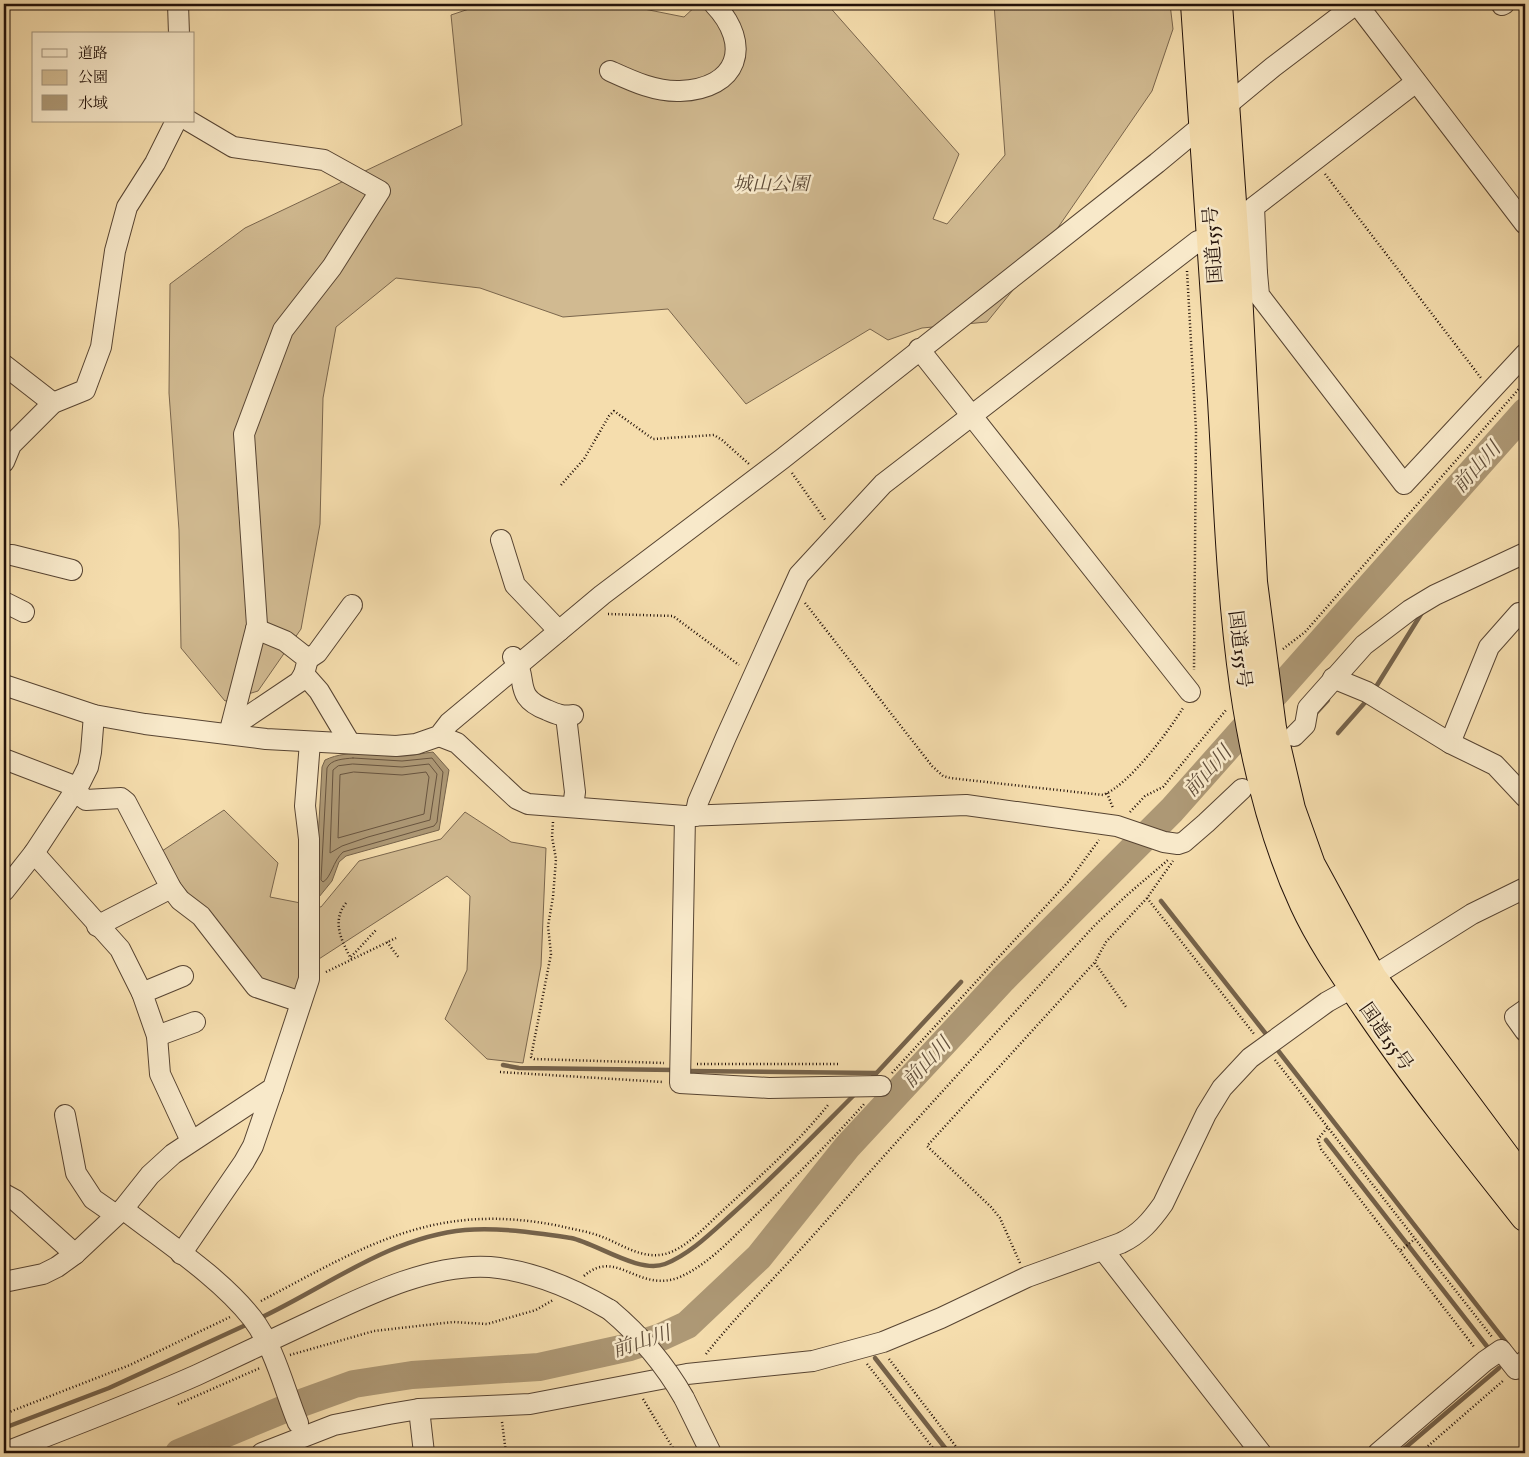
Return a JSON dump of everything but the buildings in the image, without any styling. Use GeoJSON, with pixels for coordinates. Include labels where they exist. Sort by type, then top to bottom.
{"type":"FeatureCollection","features":[{"type":"Feature","properties":{"kind":"highway","name":"国道155号"},"geometry":{"type":"LineString","coordinates":[[1195,4],[1202,125],[1212,238],[1234,593],[1255,682],[1273,737],[1291,809],[1311,865],[1393,1046],[1525,1217]]}},
{"type":"Feature","properties":{"kind":"highway","name":"国道155号"},"geometry":{"type":"LineString","coordinates":[[1218,4],[1225,105],[1247,273],[1255,682]]}},
{"type":"Feature","properties":{"kind":"highway","name":"国道155号"},"geometry":{"type":"LineString","coordinates":[[1363,982],[1525,1183]]}},
{"type":"Feature","properties":{"kind":"street"},"geometry":{"type":"LineString","coordinates":[[178,4],[179,32]]}},
{"type":"Feature","properties":{"kind":"street"},"geometry":{"type":"LineString","coordinates":[[610,71],[636,83],[667,90],[681,91],[715,82],[732,67],[737,54],[736,40],[725,16],[714,4]]}},
{"type":"Feature","properties":{"kind":"street"},"geometry":{"type":"LineString","coordinates":[[4,684],[94,714],[145,724],[231,729],[310,742],[396,746],[416,744],[439,736],[449,723],[515,660],[559,631],[782,460],[1225,105],[1357,4],[1525,224]]}},
{"type":"Feature","properties":{"kind":"street"},"geometry":{"type":"LineString","coordinates":[[1416,82],[1254,207],[1247,273],[1259,295],[1404,484],[1525,354]]}},
{"type":"Feature","properties":{"kind":"street"},"geometry":{"type":"LineString","coordinates":[[4,462],[11,445],[53,403],[86,390],[101,348],[115,251],[127,207],[155,163],[176,122]]}},
{"type":"Feature","properties":{"kind":"street"},"geometry":{"type":"LineString","coordinates":[[191,122],[233,147],[324,160],[380,191],[332,267],[283,330],[244,434],[252,534],[256,629],[231,729]]}},
{"type":"Feature","properties":{"kind":"street"},"geometry":{"type":"LineString","coordinates":[[881,1086],[769,1088],[680,1074],[690,816],[698,802],[799,575],[883,484],[1183,252],[1198,241],[1212,238]]}},
{"type":"Feature","properties":{"kind":"street"},"geometry":{"type":"LineString","coordinates":[[919,350],[1190,692]]}},
{"type":"Feature","properties":{"kind":"street"},"geometry":{"type":"LineString","coordinates":[[4,365],[53,403]]}},
{"type":"Feature","properties":{"kind":"street"},"geometry":{"type":"LineString","coordinates":[[501,540],[515,585],[559,631]]}},
{"type":"Feature","properties":{"kind":"street"},"geometry":{"type":"LineString","coordinates":[[1273,737],[1306,725],[1308,708],[1333,678],[1364,645],[1410,610],[1436,594],[1525,553]]}},
{"type":"Feature","properties":{"kind":"street"},"geometry":{"type":"LineString","coordinates":[[4,555],[12,555],[72,570]]}},
{"type":"Feature","properties":{"kind":"street"},"geometry":{"type":"LineString","coordinates":[[4,602],[24,612]]}},
{"type":"Feature","properties":{"kind":"street"},"geometry":{"type":"LineString","coordinates":[[231,729],[288,689],[352,605]]}},
{"type":"Feature","properties":{"kind":"street"},"geometry":{"type":"LineString","coordinates":[[1450,742],[1489,647],[1519,613]]}},
{"type":"Feature","properties":{"kind":"street"},"geometry":{"type":"LineString","coordinates":[[256,629],[285,641],[306,666],[350,743]]}},
{"type":"Feature","properties":{"kind":"street"},"geometry":{"type":"LineString","coordinates":[[515,660],[521,684],[534,706],[570,716],[575,792],[564,807]]}},
{"type":"Feature","properties":{"kind":"street"},"geometry":{"type":"LineString","coordinates":[[1333,678],[1367,692],[1450,742],[1495,765],[1525,797]]}},
{"type":"Feature","properties":{"kind":"street"},"geometry":{"type":"LineString","coordinates":[[4,891],[34,853],[76,789],[88,767],[94,714]]}},
{"type":"Feature","properties":{"kind":"street"},"geometry":{"type":"LineString","coordinates":[[439,736],[457,743],[517,799],[528,804],[690,816],[966,805],[1122,828],[1174,842],[1242,789]]}},
{"type":"Feature","properties":{"kind":"street"},"geometry":{"type":"LineString","coordinates":[[181,1254],[253,1146],[309,979],[309,839],[305,806],[310,742]]}},
{"type":"Feature","properties":{"kind":"street"},"geometry":{"type":"LineString","coordinates":[[4,759],[76,789],[86,800],[121,798],[126,802],[171,888],[180,900],[200,916],[256,987],[301,1002]]}},
{"type":"Feature","properties":{"kind":"street"},"geometry":{"type":"LineString","coordinates":[[34,853],[97,926],[120,949],[142,993],[157,1036],[160,1074],[191,1141]]}},
{"type":"Feature","properties":{"kind":"street"},"geometry":{"type":"LineString","coordinates":[[97,926],[171,888]]}},
{"type":"Feature","properties":{"kind":"street"},"geometry":{"type":"LineString","coordinates":[[262,1453],[334,1425],[419,1409],[530,1404],[700,1373],[813,1361],[869,1346],[941,1318],[1027,1277],[1104,1250],[1134,1236],[1154,1216],[1162,1204],[1206,1114],[1234,1075],[1264,1046],[1327,1002],[1363,982],[1472,914],[1525,888]]}},
{"type":"Feature","properties":{"kind":"street"},"geometry":{"type":"LineString","coordinates":[[142,993],[183,976]]}},
{"type":"Feature","properties":{"kind":"street"},"geometry":{"type":"LineString","coordinates":[[1525,1010],[1515,1018],[1525,1031]]}},
{"type":"Feature","properties":{"kind":"street"},"geometry":{"type":"LineString","coordinates":[[157,1036],[195,1022]]}},
{"type":"Feature","properties":{"kind":"street"},"geometry":{"type":"LineString","coordinates":[[4,1282],[43,1274],[75,1254],[116,1215],[150,1175],[173,1154],[273,1088]]}},
{"type":"Feature","properties":{"kind":"street"},"geometry":{"type":"LineString","coordinates":[[60,1120],[65,1126],[76,1173],[92,1199],[181,1254],[214,1280],[252,1318],[277,1368],[298,1423]]}},
{"type":"Feature","properties":{"kind":"street"},"geometry":{"type":"LineString","coordinates":[[4,1194],[14,1200],[75,1254]]}},
{"type":"Feature","properties":{"kind":"street"},"geometry":{"type":"LineString","coordinates":[[1104,1250],[1261,1453]]}},
{"type":"Feature","properties":{"kind":"street"},"geometry":{"type":"LineString","coordinates":[[4,1452],[140,1400],[387,1286],[422,1275],[488,1267],[557,1282],[610,1310],[651,1349],[668,1371],[684,1398],[711,1453]]}},
{"type":"Feature","properties":{"kind":"street"},"geometry":{"type":"LineString","coordinates":[[1378,1453],[1493,1356],[1520,1366]]}},
{"type":"Feature","properties":{"kind":"street"},"geometry":{"type":"LineString","coordinates":[[419,1409],[424,1453]]}},
{"type":"Feature","properties":{"kind":"path"},"geometry":{"type":"LineString","coordinates":[[1314,160],[1491,391]]}},
{"type":"Feature","properties":{"kind":"path"},"geometry":{"type":"LineString","coordinates":[[791,590],[800,597],[932,766],[943,776],[1095,795],[1109,792],[1159,743],[1185,704],[1194,676],[1196,430],[1187,260],[1183,252]]}},
{"type":"Feature","properties":{"kind":"path"},"geometry":{"type":"LineString","coordinates":[[1122,828],[1145,796],[1163,787],[1187,760],[1200,739],[1284,649],[1305,632],[1525,382]]}},
{"type":"Feature","properties":{"kind":"path"},"geometry":{"type":"LineString","coordinates":[[561,485],[584,459],[609,416],[614,412],[653,439],[714,435],[729,446],[759,476]]}},
{"type":"Feature","properties":{"kind":"path"},"geometry":{"type":"LineString","coordinates":[[782,460],[836,535]]}},
{"type":"Feature","properties":{"kind":"path"},"geometry":{"type":"LineString","coordinates":[[585,610],[591,613],[673,616],[754,676]]}},
{"type":"Feature","properties":{"kind":"path"},"geometry":{"type":"LineString","coordinates":[[564,807],[552,837],[556,859],[553,897],[548,926],[551,954],[531,1057],[534,1059],[680,1074]]}},
{"type":"Feature","properties":{"kind":"path"},"geometry":{"type":"LineString","coordinates":[[1027,1277],[1000,1218],[991,1207],[927,1146],[1095,962],[1106,942],[1147,898],[1170,867],[1174,842]]}},
{"type":"Feature","properties":{"kind":"path"},"geometry":{"type":"LineString","coordinates":[[700,1373],[699,1364],[725,1330],[777,1276],[912,1124],[1095,925],[1126,895],[1170,858],[1174,842]]}},
{"type":"Feature","properties":{"kind":"path"},"geometry":{"type":"LineString","coordinates":[[1147,898],[1415,1239],[1493,1356]]}},
{"type":"Feature","properties":{"kind":"path"},"geometry":{"type":"LineString","coordinates":[[346,903],[339,917],[338,928],[340,939],[351,958]]}},
{"type":"Feature","properties":{"kind":"path"},"geometry":{"type":"LineString","coordinates":[[351,958],[376,930]]}},
{"type":"Feature","properties":{"kind":"path"},"geometry":{"type":"LineString","coordinates":[[309,979],[396,938]]}},
{"type":"Feature","properties":{"kind":"path"},"geometry":{"type":"LineString","coordinates":[[387,942],[395,950],[399,958]]}},
{"type":"Feature","properties":{"kind":"path"},"geometry":{"type":"LineString","coordinates":[[1095,962],[1126,1007]]}},
{"type":"Feature","properties":{"kind":"path"},"geometry":{"type":"LineString","coordinates":[[500,1072],[680,1074],[840,1064]]}},
{"type":"Feature","properties":{"kind":"path"},"geometry":{"type":"LineString","coordinates":[[1327,1128],[1318,1139],[1321,1149],[1400,1251],[1493,1356]]}},
{"type":"Feature","properties":{"kind":"path"},"geometry":{"type":"LineString","coordinates":[[1400,1251],[1415,1239]]}},
{"type":"Feature","properties":{"kind":"path"},"geometry":{"type":"LineString","coordinates":[[177,1404],[277,1368],[346,1338],[374,1331],[453,1322],[487,1324],[536,1310],[558,1296]]}},
{"type":"Feature","properties":{"kind":"path"},"geometry":{"type":"LineString","coordinates":[[937,1453],[864,1361],[869,1346],[880,1349],[961,1453]]}},
{"type":"Feature","properties":{"kind":"path"},"geometry":{"type":"LineString","coordinates":[[1420,1453],[1520,1366]]}},
{"type":"Feature","properties":{"kind":"path"},"geometry":{"type":"LineString","coordinates":[[638,1384],[642,1398],[676,1453]]}},
{"type":"Feature","properties":{"kind":"path"},"geometry":{"type":"LineString","coordinates":[[500,1405],[506,1453]]}},
{"type":"Feature","properties":{"kind":"green space","name":"城山公園"},"geometry":{"type":"Polygon","coordinates":[[[484,4],[619,4],[684,17],[698,4],[827,4],[959,154],[933,219],[947,224],[1005,155],[994,4],[1170,4],[1173,29],[1152,91],[1026,274],[987,322],[922,328],[888,340],[870,329],[746,404],[668,309],[563,317],[480,288],[396,278],[336,327],[323,398],[320,524],[301,629],[258,691],[225,701],[181,648],[179,530],[169,393],[170,284],[245,228],[462,125],[451,15],[484,4]]]}},
{"type":"Feature","properties":{"kind":"green space"},"geometry":{"type":"Polygon","coordinates":[[[224,810],[278,863],[270,897],[321,907],[359,861],[441,839],[465,812],[511,842],[546,848],[541,966],[523,1063],[487,1059],[445,1019],[467,970],[470,896],[447,876],[305,968],[296,993],[263,982],[156,855],[224,810]]]}},
{"type":"Feature","properties":{"kind":"water"},"geometry":{"type":"Polygon","coordinates":[[[433,752],[449,770],[439,830],[346,856],[339,862],[332,881],[319,897],[315,895],[322,767],[325,760],[344,754],[410,756],[433,752]]]}},
{"type":"Feature","properties":{"kind":"waterway","name":"前山川"},"geometry":{"type":"LineString","coordinates":[[179,1453],[282,1410],[354,1384],[412,1375],[539,1367],[630,1347],[661,1337],[687,1325],[759,1257],[847,1147],[1003,979],[1172,810],[1525,412]]}},
{"type":"Feature","properties":{"kind":"waterway"},"geometry":{"type":"LineString","coordinates":[[1374,690],[1423,611]]}},
{"type":"Feature","properties":{"kind":"waterway"},"geometry":{"type":"LineString","coordinates":[[1338,733],[1369,698]]}},
{"type":"Feature","properties":{"kind":"waterway"},"geometry":{"type":"LineString","coordinates":[[1317,712],[1328,700]]}},
{"type":"Feature","properties":{"kind":"waterway"},"geometry":{"type":"LineString","coordinates":[[1161,901],[1266,1034]]}},
{"type":"Feature","properties":{"kind":"waterway"},"geometry":{"type":"LineString","coordinates":[[871,1079],[961,982]]}},
{"type":"Feature","properties":{"kind":"waterway"},"geometry":{"type":"LineString","coordinates":[[1276,1048],[1508,1345]]}},
{"type":"Feature","properties":{"kind":"waterway"},"geometry":{"type":"LineString","coordinates":[[503,1065],[519,1068],[676,1070]]}},
{"type":"Feature","properties":{"kind":"waterway"},"geometry":{"type":"LineString","coordinates":[[687,1071],[876,1073]]}},
{"type":"Feature","properties":{"kind":"waterway"},"geometry":{"type":"LineString","coordinates":[[258,1319],[384,1253],[410,1242],[465,1230],[505,1230],[571,1238],[643,1265],[655,1266],[665,1264],[692,1249],[716,1229],[779,1170],[856,1093]]}},
{"type":"Feature","properties":{"kind":"waterway"},"geometry":{"type":"LineString","coordinates":[[1326,1140],[1489,1349]]}},
{"type":"Feature","properties":{"kind":"waterway"},"geometry":{"type":"LineString","coordinates":[[4,1428],[109,1388],[248,1324]]}},
{"type":"Feature","properties":{"kind":"waterway"},"geometry":{"type":"LineString","coordinates":[[875,1358],[949,1453]]}},
{"type":"Feature","properties":{"kind":"waterway"},"geometry":{"type":"LineString","coordinates":[[1399,1453],[1499,1368]]}}]}
